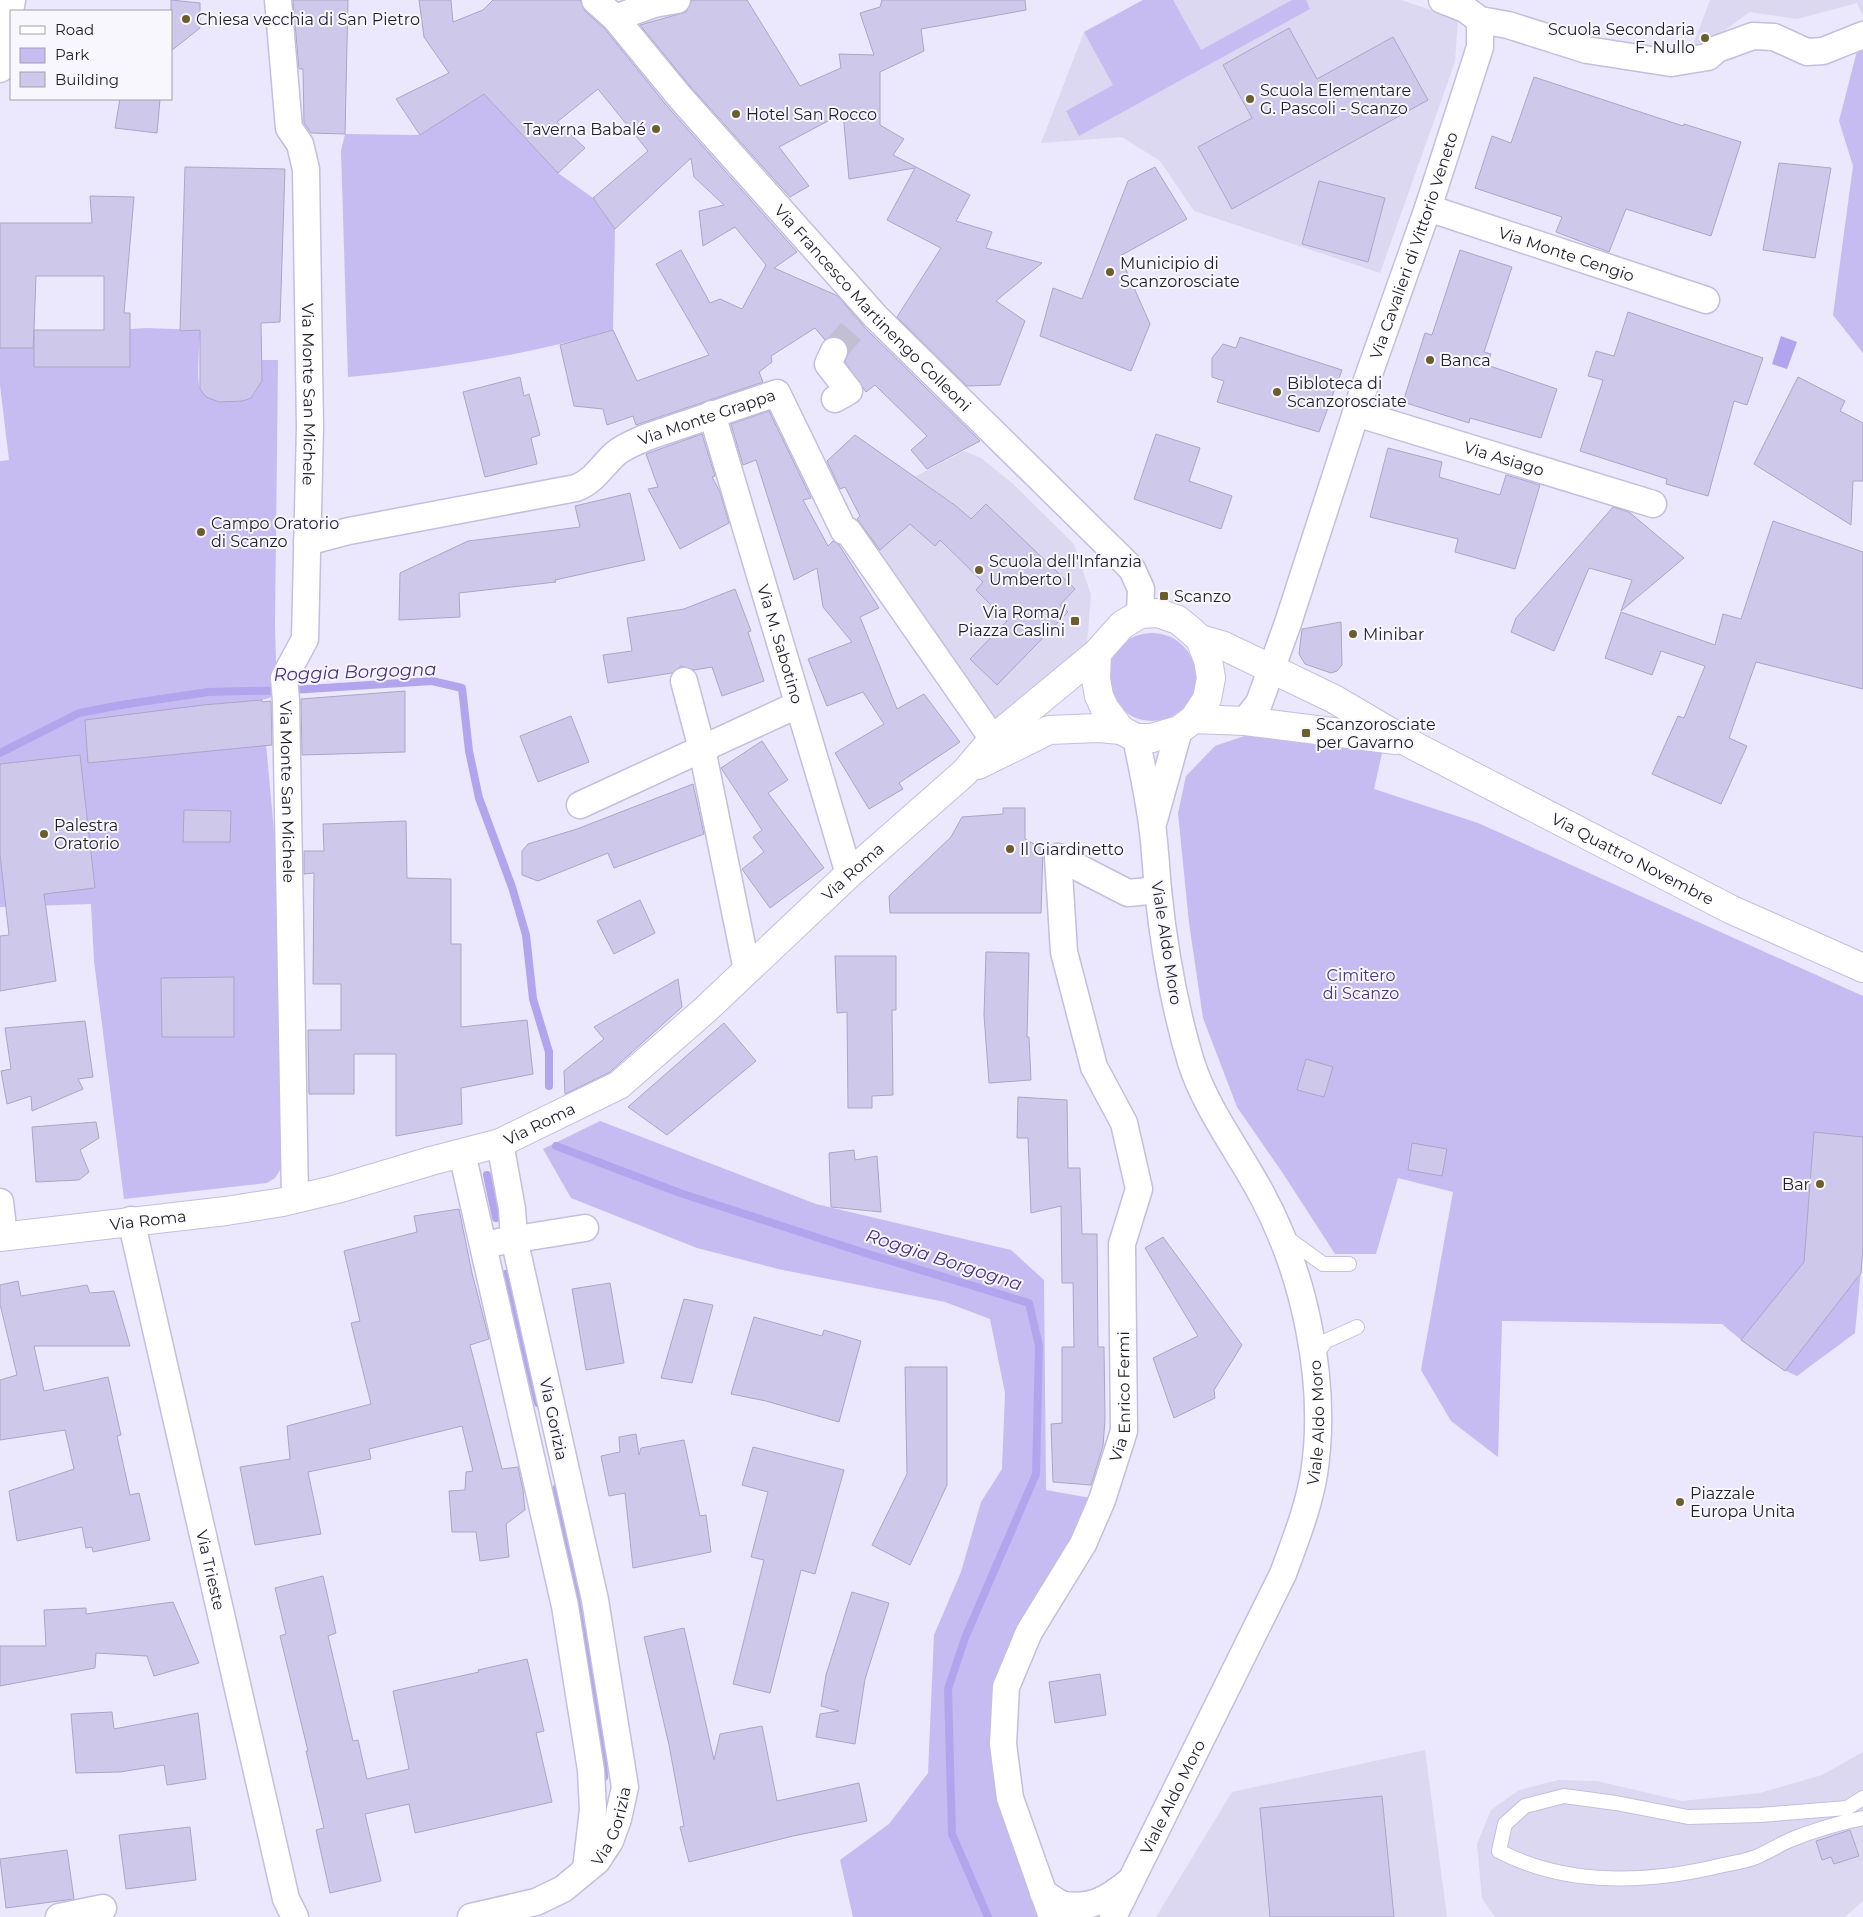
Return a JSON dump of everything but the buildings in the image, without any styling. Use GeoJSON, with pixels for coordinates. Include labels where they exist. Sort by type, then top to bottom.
{"type":"FeatureCollection","features":[{"type":"Feature","properties":{"kind":"street","name":"Via Monte San Michele"},"geometry":{"type":"LineString","coordinates":[[278,0],[289,128],[300,144],[306,169],[310,329],[305,639],[285,686],[295,1198]]}},
{"type":"Feature","properties":{"kind":"street","name":"Via Francesco Martinengo Colleoni"},"geometry":{"type":"LineString","coordinates":[[594,0],[615,18],[869,319],[965,403],[1003,444],[1132,569],[1141,589],[1140,614]]}},
{"type":"Feature","properties":{"kind":"street"},"geometry":{"type":"LineString","coordinates":[[615,18],[654,4],[677,0]]}},
{"type":"Feature","properties":{"kind":"street"},"geometry":{"type":"LineString","coordinates":[[1442,0],[1465,9],[1480,20],[1508,25],[1586,50],[1671,63],[1708,58],[1717,48],[1752,36],[1774,37],[1807,52],[1823,51],[1863,35]]}},
{"type":"Feature","properties":{"kind":"street"},"geometry":{"type":"LineString","coordinates":[[0,69],[10,12]]}},
{"type":"Feature","properties":{"kind":"street","name":"Via Cavalieri di Vittorio Veneto"},"geometry":{"type":"LineString","coordinates":[[1270,668],[1288,623],[1356,413],[1428,208],[1480,47],[1480,20]]}},
{"type":"Feature","properties":{"kind":"street","name":"Via Monte Cengio"},"geometry":{"type":"LineString","coordinates":[[1428,208],[1706,300]]}},
{"type":"Feature","properties":{"kind":"street"},"geometry":{"type":"LineString","coordinates":[[834,351],[828,364],[849,391],[835,399]]}},
{"type":"Feature","properties":{"kind":"street","name":"Via Monte Grappa"},"geometry":{"type":"LineString","coordinates":[[307,542],[349,531],[576,488],[590,481],[616,453],[628,446],[712,414],[777,393],[844,531],[848,530],[993,739]]}},
{"type":"Feature","properties":{"kind":"street","name":"Via Asiago"},"geometry":{"type":"LineString","coordinates":[[1356,413],[1653,504]]}},
{"type":"Feature","properties":{"kind":"street","name":"Via M. Sabotino"},"geometry":{"type":"LineString","coordinates":[[712,414],[797,705],[849,874]]}},
{"type":"Feature","properties":{"kind":"street"},"geometry":{"type":"LineString","coordinates":[[1158,613],[1178,620],[1200,639],[1208,660],[1211,678],[1207,699],[1187,725],[1152,738],[1128,734],[1105,710],[1099,696],[1096,679],[1096,653],[1122,625],[1140,614],[1158,613]]}},
{"type":"Feature","properties":{"kind":"street","name":"Via Quattro Novembre"},"geometry":{"type":"LineString","coordinates":[[1200,639],[1224,646],[1334,699],[1407,742],[1732,910],[1863,968]]}},
{"type":"Feature","properties":{"kind":"street","name":"Via Roma"},"geometry":{"type":"LineString","coordinates":[[2,1236],[131,1220],[226,1211],[283,1202],[337,1189],[500,1143],[619,1085],[705,1010],[849,874],[964,773],[993,739],[1096,653]]}},
{"type":"Feature","properties":{"kind":"street"},"geometry":{"type":"LineString","coordinates":[[1245,721],[1260,703],[1270,668]]}},
{"type":"Feature","properties":{"kind":"street"},"geometry":{"type":"LineString","coordinates":[[684,681],[702,749],[747,970]]}},
{"type":"Feature","properties":{"kind":"street"},"geometry":{"type":"LineString","coordinates":[[580,805],[797,705]]}},
{"type":"Feature","properties":{"kind":"street","name":"Via Quattro Novembre"},"geometry":{"type":"LineString","coordinates":[[1187,725],[1245,721],[1407,742]]}},
{"type":"Feature","properties":{"kind":"street","name":"Viale Aldo Moro"},"geometry":{"type":"LineString","coordinates":[[1152,826],[1187,725]]}},
{"type":"Feature","properties":{"kind":"street","name":"Via Roma"},"geometry":{"type":"LineString","coordinates":[[964,773],[1049,730],[1098,728],[1128,734]]}},
{"type":"Feature","properties":{"kind":"street","name":"Viale Aldo Moro"},"geometry":{"type":"LineString","coordinates":[[1113,1917],[1283,1574],[1304,1519],[1314,1474],[1317,1428],[1314,1357],[1301,1296],[1280,1233],[1262,1194],[1217,1118],[1192,1064],[1171,984],[1158,890],[1152,826],[1128,734]]}},
{"type":"Feature","properties":{"kind":"street","name":"Via Enrico Fermi"},"geometry":{"type":"LineString","coordinates":[[1052,1917],[1010,1798],[1003,1744],[1006,1687],[1029,1632],[1083,1544],[1102,1500],[1124,1431],[1122,1244],[1139,1189],[1124,1123],[1094,1067],[1064,952],[1058,857],[1128,893],[1158,890]]}},
{"type":"Feature","properties":{"kind":"street","name":"Via Gorizia"},"geometry":{"type":"LineString","coordinates":[[471,1917],[536,1902],[562,1890],[597,1861],[610,1841],[620,1811],[625,1787],[595,1600],[514,1238],[512,1209],[500,1143]]}},
{"type":"Feature","properties":{"kind":"street","name":"Via Gorizia"},"geometry":{"type":"LineString","coordinates":[[462,1153],[565,1606],[588,1743],[594,1810],[586,1869]]}},
{"type":"Feature","properties":{"kind":"street"},"geometry":{"type":"LineString","coordinates":[[0,1202],[2,1236]]}},
{"type":"Feature","properties":{"kind":"street","name":"Via Trieste"},"geometry":{"type":"LineString","coordinates":[[131,1220],[170,1383],[286,1899],[295,1917]]}},
{"type":"Feature","properties":{"kind":"street"},"geometry":{"type":"LineString","coordinates":[[483,1249],[514,1238],[585,1228]]}},
{"type":"Feature","properties":{"kind":"street"},"geometry":{"type":"LineString","coordinates":[[565,1606],[595,1600]]}},
{"type":"Feature","properties":{"kind":"street"},"geometry":{"type":"LineString","coordinates":[[594,1810],[620,1811]]}},
{"type":"Feature","properties":{"kind":"street"},"geometry":{"type":"LineString","coordinates":[[1043,1893],[1063,1905],[1091,1903],[1105,1901],[1131,1881]]}},
{"type":"Feature","properties":{"kind":"street"},"geometry":{"type":"LineString","coordinates":[[59,1917],[103,1908]]}},
{"type":"Feature","properties":{"kind":"lane"},"geometry":{"type":"LineString","coordinates":[[1280,1233],[1323,1264],[1349,1264]]}},
{"type":"Feature","properties":{"kind":"lane"},"geometry":{"type":"LineString","coordinates":[[1314,1357],[1326,1341],[1357,1327]]}},
{"type":"Feature","properties":{"kind":"lane"},"geometry":{"type":"LineString","coordinates":[[1863,1798],[1847,1808],[1760,1815],[1688,1817],[1616,1803],[1564,1796],[1525,1806],[1505,1824],[1499,1851],[1518,1860],[1563,1872],[1619,1880],[1685,1875],[1755,1857],[1835,1823],[1863,1818]]}},
{"type":"Feature","properties":{"kind":"shaded area","name":"Scuola Elementare G. Pascoli - Scanzo"},"geometry":{"type":"Polygon","coordinates":[[[1143,0],[1401,0],[1458,19],[1455,62],[1380,273],[1194,211],[1160,161],[1122,137],[1041,143],[1084,32],[1143,0]]]}},
{"type":"Feature","properties":{"kind":"shaded area","name":"Scuola Secondaria F. Nullo"},"geometry":{"type":"Polygon","coordinates":[[[1710,0],[1863,0],[1863,17],[1857,3],[1797,19],[1750,12],[1689,56],[1710,0]]]}},
{"type":"Feature","properties":{"kind":"shaded area"},"geometry":{"type":"Polygon","coordinates":[[[1781,336],[1797,342],[1787,369],[1772,364],[1781,336]]]}},
{"type":"Feature","properties":{"kind":"shaded area","name":"Scuola dell'Infanzia Umberto I"},"geometry":{"type":"Polygon","coordinates":[[[964,451],[981,458],[1012,483],[1074,544],[1091,595],[1087,644],[984,727],[844,531],[889,490],[964,451]]]}},
{"type":"Feature","properties":{"kind":"shaded area"},"geometry":{"type":"Polygon","coordinates":[[[1425,1750],[1447,1917],[1156,1917],[1232,1792],[1425,1750]]]}},
{"type":"Feature","properties":{"kind":"shaded area"},"geometry":{"type":"Polygon","coordinates":[[[1863,1752],[1863,1901],[1845,1917],[1495,1917],[1482,1898],[1477,1844],[1491,1810],[1519,1790],[1558,1780],[1597,1781],[1682,1801],[1760,1793],[1822,1775],[1863,1752]]]}},
{"type":"Feature","properties":{"kind":"green space"},"geometry":{"type":"Polygon","coordinates":[[[1143,0],[1173,0],[1201,50],[1292,0],[1306,0],[1310,9],[1079,136],[1066,111],[1113,85],[1084,32],[1143,0]]]}},
{"type":"Feature","properties":{"kind":"green space"},"geometry":{"type":"Polygon","coordinates":[[[1863,44],[1863,353],[1833,315],[1853,166],[1839,121],[1858,47],[1863,44]]]}},
{"type":"Feature","properties":{"kind":"green space"},"geometry":{"type":"Polygon","coordinates":[[[484,94],[558,173],[593,198],[615,229],[613,330],[548,347],[482,360],[348,377],[341,151],[345,134],[420,135],[484,94]]]}},
{"type":"Feature","properties":{"kind":"green space"},"geometry":{"type":"Polygon","coordinates":[[[130,329],[200,330],[198,368],[200,388],[203,393],[216,400],[233,402],[252,396],[260,384],[261,360],[278,360],[275,625],[276,662],[284,678],[286,693],[262,700],[285,951],[290,1154],[275,1178],[267,1183],[124,1199],[94,961],[91,904],[0,907],[0,461],[9,460],[0,385],[0,348],[34,348],[34,367],[130,367],[130,329]]]}},
{"type":"Feature","properties":{"kind":"green space"},"geometry":{"type":"Polygon","coordinates":[[[1143,633],[1161,633],[1177,640],[1189,652],[1196,668],[1196,686],[1189,702],[1177,714],[1161,721],[1143,721],[1127,714],[1115,702],[1108,686],[1108,668],[1115,652],[1127,640],[1143,633]]]}},
{"type":"Feature","properties":{"kind":"green space","name":"Cimitero di Scanzo"},"geometry":{"type":"Polygon","coordinates":[[[1253,733],[1383,749],[1374,789],[1478,823],[1863,996],[1863,1249],[1855,1333],[1797,1376],[1748,1346],[1722,1324],[1502,1321],[1498,1457],[1451,1421],[1421,1370],[1453,1192],[1398,1178],[1376,1254],[1335,1254],[1237,1107],[1203,1018],[1189,923],[1178,813],[1186,776],[1215,746],[1253,733]]]}},
{"type":"Feature","properties":{"kind":"green space"},"geometry":{"type":"Polygon","coordinates":[[[600,1121],[816,1204],[1011,1250],[1044,1280],[1046,1490],[1102,1500],[1029,1632],[1003,1744],[1052,1917],[853,1917],[840,1860],[889,1824],[928,1773],[934,1635],[961,1572],[981,1502],[1002,1469],[1005,1393],[990,1319],[945,1302],[778,1269],[697,1248],[571,1198],[543,1149],[600,1121]]]}},
{"type":"Feature","properties":{"kind":"waterway","name":"Roggia Borgogna"},"geometry":{"type":"LineString","coordinates":[[0,753],[79,713],[208,692],[292,690],[432,681],[462,688],[469,751],[479,798],[512,887],[526,935],[533,999],[549,1052],[549,1086]]}},
{"type":"Feature","properties":{"kind":"waterway","name":"Roggia Borgogna"},"geometry":{"type":"LineString","coordinates":[[556,1146],[680,1193],[865,1253],[1029,1303],[1039,1346],[1036,1474],[965,1638],[948,1689],[952,1834],[988,1917]]}},
{"type":"Feature","properties":{"kind":"waterway"},"geometry":{"type":"LineString","coordinates":[[487,1175],[496,1218]]}},
{"type":"Feature","properties":{"kind":"waterway"},"geometry":{"type":"LineString","coordinates":[[506,1274],[538,1403]]}},
{"type":"Feature","properties":{"kind":"waterway"},"geometry":{"type":"LineString","coordinates":[[557,1488],[603,1756],[604,1777]]}},
{"type":"Feature","properties":{"kind":"tunnel"},"geometry":{"type":"LineString","coordinates":[[834,351],[861,320]]}},
{"type":"Feature","properties":{"kind":"place","name":"Chiesa vecchia di San Pietro"},"geometry":{"type":"Point","coordinates":[186,19]}},
{"type":"Feature","properties":{"kind":"place","name":"Scuola Secondaria F. Nullo"},"geometry":{"type":"Point","coordinates":[1705,38]}},
{"type":"Feature","properties":{"kind":"place","name":"Scuola Elementare G. Pascoli - Scanzo"},"geometry":{"type":"Point","coordinates":[1250,99]}},
{"type":"Feature","properties":{"kind":"place","name":"Hotel San Rocco"},"geometry":{"type":"Point","coordinates":[736,114]}},
{"type":"Feature","properties":{"kind":"place","name":"Taverna Babalé"},"geometry":{"type":"Point","coordinates":[656,129]}},
{"type":"Feature","properties":{"kind":"place","name":"Municipio di Scanzorosciate"},"geometry":{"type":"Point","coordinates":[1110,272]}},
{"type":"Feature","properties":{"kind":"place","name":"Banca"},"geometry":{"type":"Point","coordinates":[1430,360]}},
{"type":"Feature","properties":{"kind":"place","name":"Bibloteca di Scanzorosciate"},"geometry":{"type":"Point","coordinates":[1277,392]}},
{"type":"Feature","properties":{"kind":"place","name":"Campo Oratorio di Scanzo"},"geometry":{"type":"Point","coordinates":[201,532]}},
{"type":"Feature","properties":{"kind":"place","name":"Scuola dell'Infanzia Umberto I"},"geometry":{"type":"Point","coordinates":[979,570]}},
{"type":"Feature","properties":{"kind":"place","name":"Scanzo"},"geometry":{"type":"Point","coordinates":[1164,596]}},
{"type":"Feature","properties":{"kind":"place","name":"Via Roma/ Piazza Caslini"},"geometry":{"type":"Point","coordinates":[1075,621]}},
{"type":"Feature","properties":{"kind":"place","name":"Minibar"},"geometry":{"type":"Point","coordinates":[1353,634]}},
{"type":"Feature","properties":{"kind":"place","name":"Scanzorosciate per Gavarno"},"geometry":{"type":"Point","coordinates":[1306,733]}},
{"type":"Feature","properties":{"kind":"place","name":"Palestra Oratorio"},"geometry":{"type":"Point","coordinates":[44,834]}},
{"type":"Feature","properties":{"kind":"place","name":"Il Giardinetto"},"geometry":{"type":"Point","coordinates":[1010,849]}},
{"type":"Feature","properties":{"kind":"place","name":"Bar"},"geometry":{"type":"Point","coordinates":[1820,1184]}},
{"type":"Feature","properties":{"kind":"place","name":"Piazzale Europa Unita"},"geometry":{"type":"Point","coordinates":[1680,1502]}}]}
